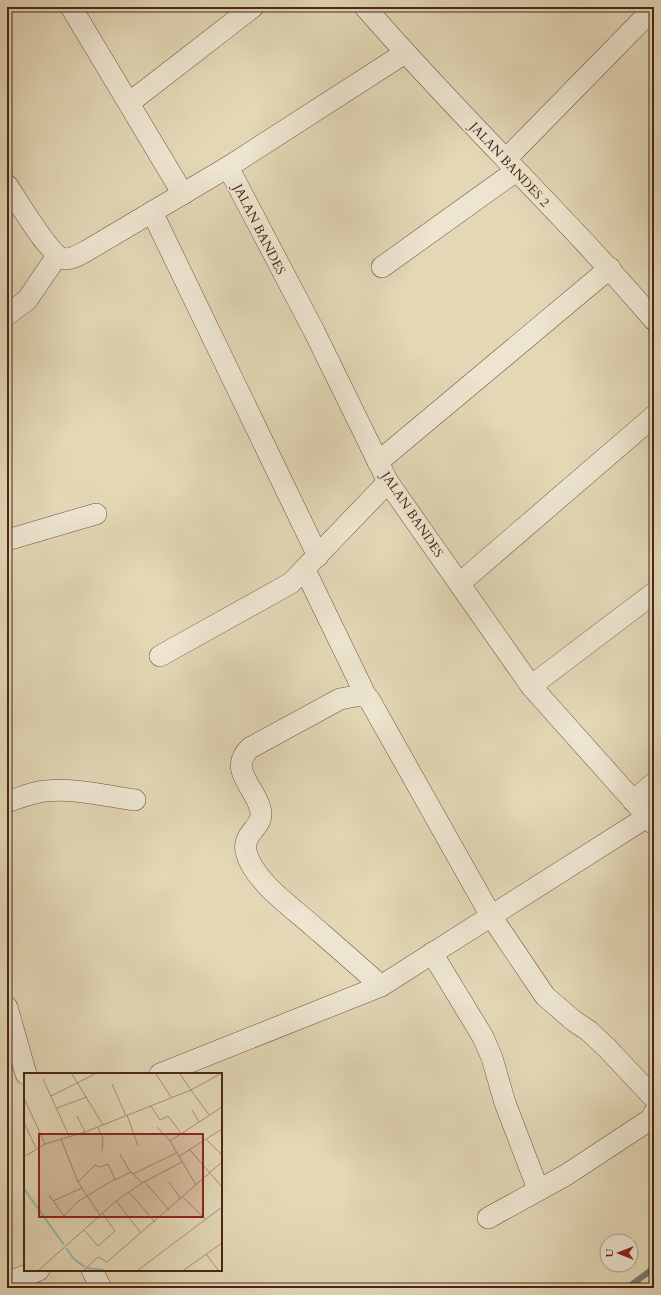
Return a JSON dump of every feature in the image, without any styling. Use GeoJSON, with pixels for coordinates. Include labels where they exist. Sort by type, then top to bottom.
{"type":"FeatureCollection","features":[{"type":"Feature","properties":{"kind":"street"},"geometry":{"type":"LineString","coordinates":[[71,7],[183,194]]}},
{"type":"Feature","properties":{"kind":"street"},"geometry":{"type":"LineString","coordinates":[[129,103],[253,7]]}},
{"type":"Feature","properties":{"kind":"street","name":"JALAN BANDES 2"},"geometry":{"type":"LineString","coordinates":[[365,7],[405,53],[610,268],[654,320]]}},
{"type":"Feature","properties":{"kind":"street"},"geometry":{"type":"LineString","coordinates":[[382,267],[511,165],[654,8]]}},
{"type":"Feature","properties":{"kind":"street"},"geometry":{"type":"LineString","coordinates":[[7,185],[47,245],[57,256],[70,259],[228,167],[405,53]]}},
{"type":"Feature","properties":{"kind":"street","name":"JALAN BANDES"},"geometry":{"type":"LineString","coordinates":[[228,167],[314,331],[388,482],[531,686],[650,821]]}},
{"type":"Feature","properties":{"kind":"street"},"geometry":{"type":"LineString","coordinates":[[152,212],[311,563],[366,696],[492,916],[545,996],[602,1043],[654,1098]]}},
{"type":"Feature","properties":{"kind":"street"},"geometry":{"type":"LineString","coordinates":[[7,315],[27,300],[57,256]]}},
{"type":"Feature","properties":{"kind":"street"},"geometry":{"type":"LineString","coordinates":[[378,462],[610,268]]}},
{"type":"Feature","properties":{"kind":"street"},"geometry":{"type":"LineString","coordinates":[[460,583],[654,416]]}},
{"type":"Feature","properties":{"kind":"street"},"geometry":{"type":"LineString","coordinates":[[160,656],[291,583],[388,482]]}},
{"type":"Feature","properties":{"kind":"street"},"geometry":{"type":"LineString","coordinates":[[7,540],[96,514]]}},
{"type":"Feature","properties":{"kind":"street"},"geometry":{"type":"LineString","coordinates":[[531,686],[654,592]]}},
{"type":"Feature","properties":{"kind":"street"},"geometry":{"type":"LineString","coordinates":[[366,696],[357,695],[340,699],[250,748],[244,754],[241,765],[243,775],[258,800],[262,813],[259,824],[248,835],[245,850],[248,859],[266,884],[381,986]]}},
{"type":"Feature","properties":{"kind":"street"},"geometry":{"type":"LineString","coordinates":[[633,801],[654,783]]}},
{"type":"Feature","properties":{"kind":"street"},"geometry":{"type":"LineString","coordinates":[[7,802],[23,796],[46,791],[74,792],[135,800]]}},
{"type":"Feature","properties":{"kind":"street"},"geometry":{"type":"LineString","coordinates":[[163,1073],[381,986],[492,916],[650,821]]}},
{"type":"Feature","properties":{"kind":"street"},"geometry":{"type":"LineString","coordinates":[[432,953],[484,1037],[492,1058],[505,1103],[538,1189]]}},
{"type":"Feature","properties":{"kind":"street"},"geometry":{"type":"LineString","coordinates":[[7,1007],[18,1066]]}},
{"type":"Feature","properties":{"kind":"street"},"geometry":{"type":"LineString","coordinates":[[488,1218],[538,1189],[566,1175],[651,1119],[654,1113]]}},
{"type":"Feature","properties":{"kind":"street"},"geometry":{"type":"LineString","coordinates":[[7,1283],[36,1271]]}},
{"type":"Feature","properties":{"kind":"street"},"geometry":{"type":"LineString","coordinates":[[92,1271],[101,1288]]}},
{"type":"Feature","properties":{"kind":"path"},"geometry":{"type":"LineString","coordinates":[[643,1288],[654,1280]]}},
{"type":"Feature","properties":{"kind":"waterway"},"geometry":{"type":"LineString","coordinates":[[627,1288],[654,1268]]}}]}
